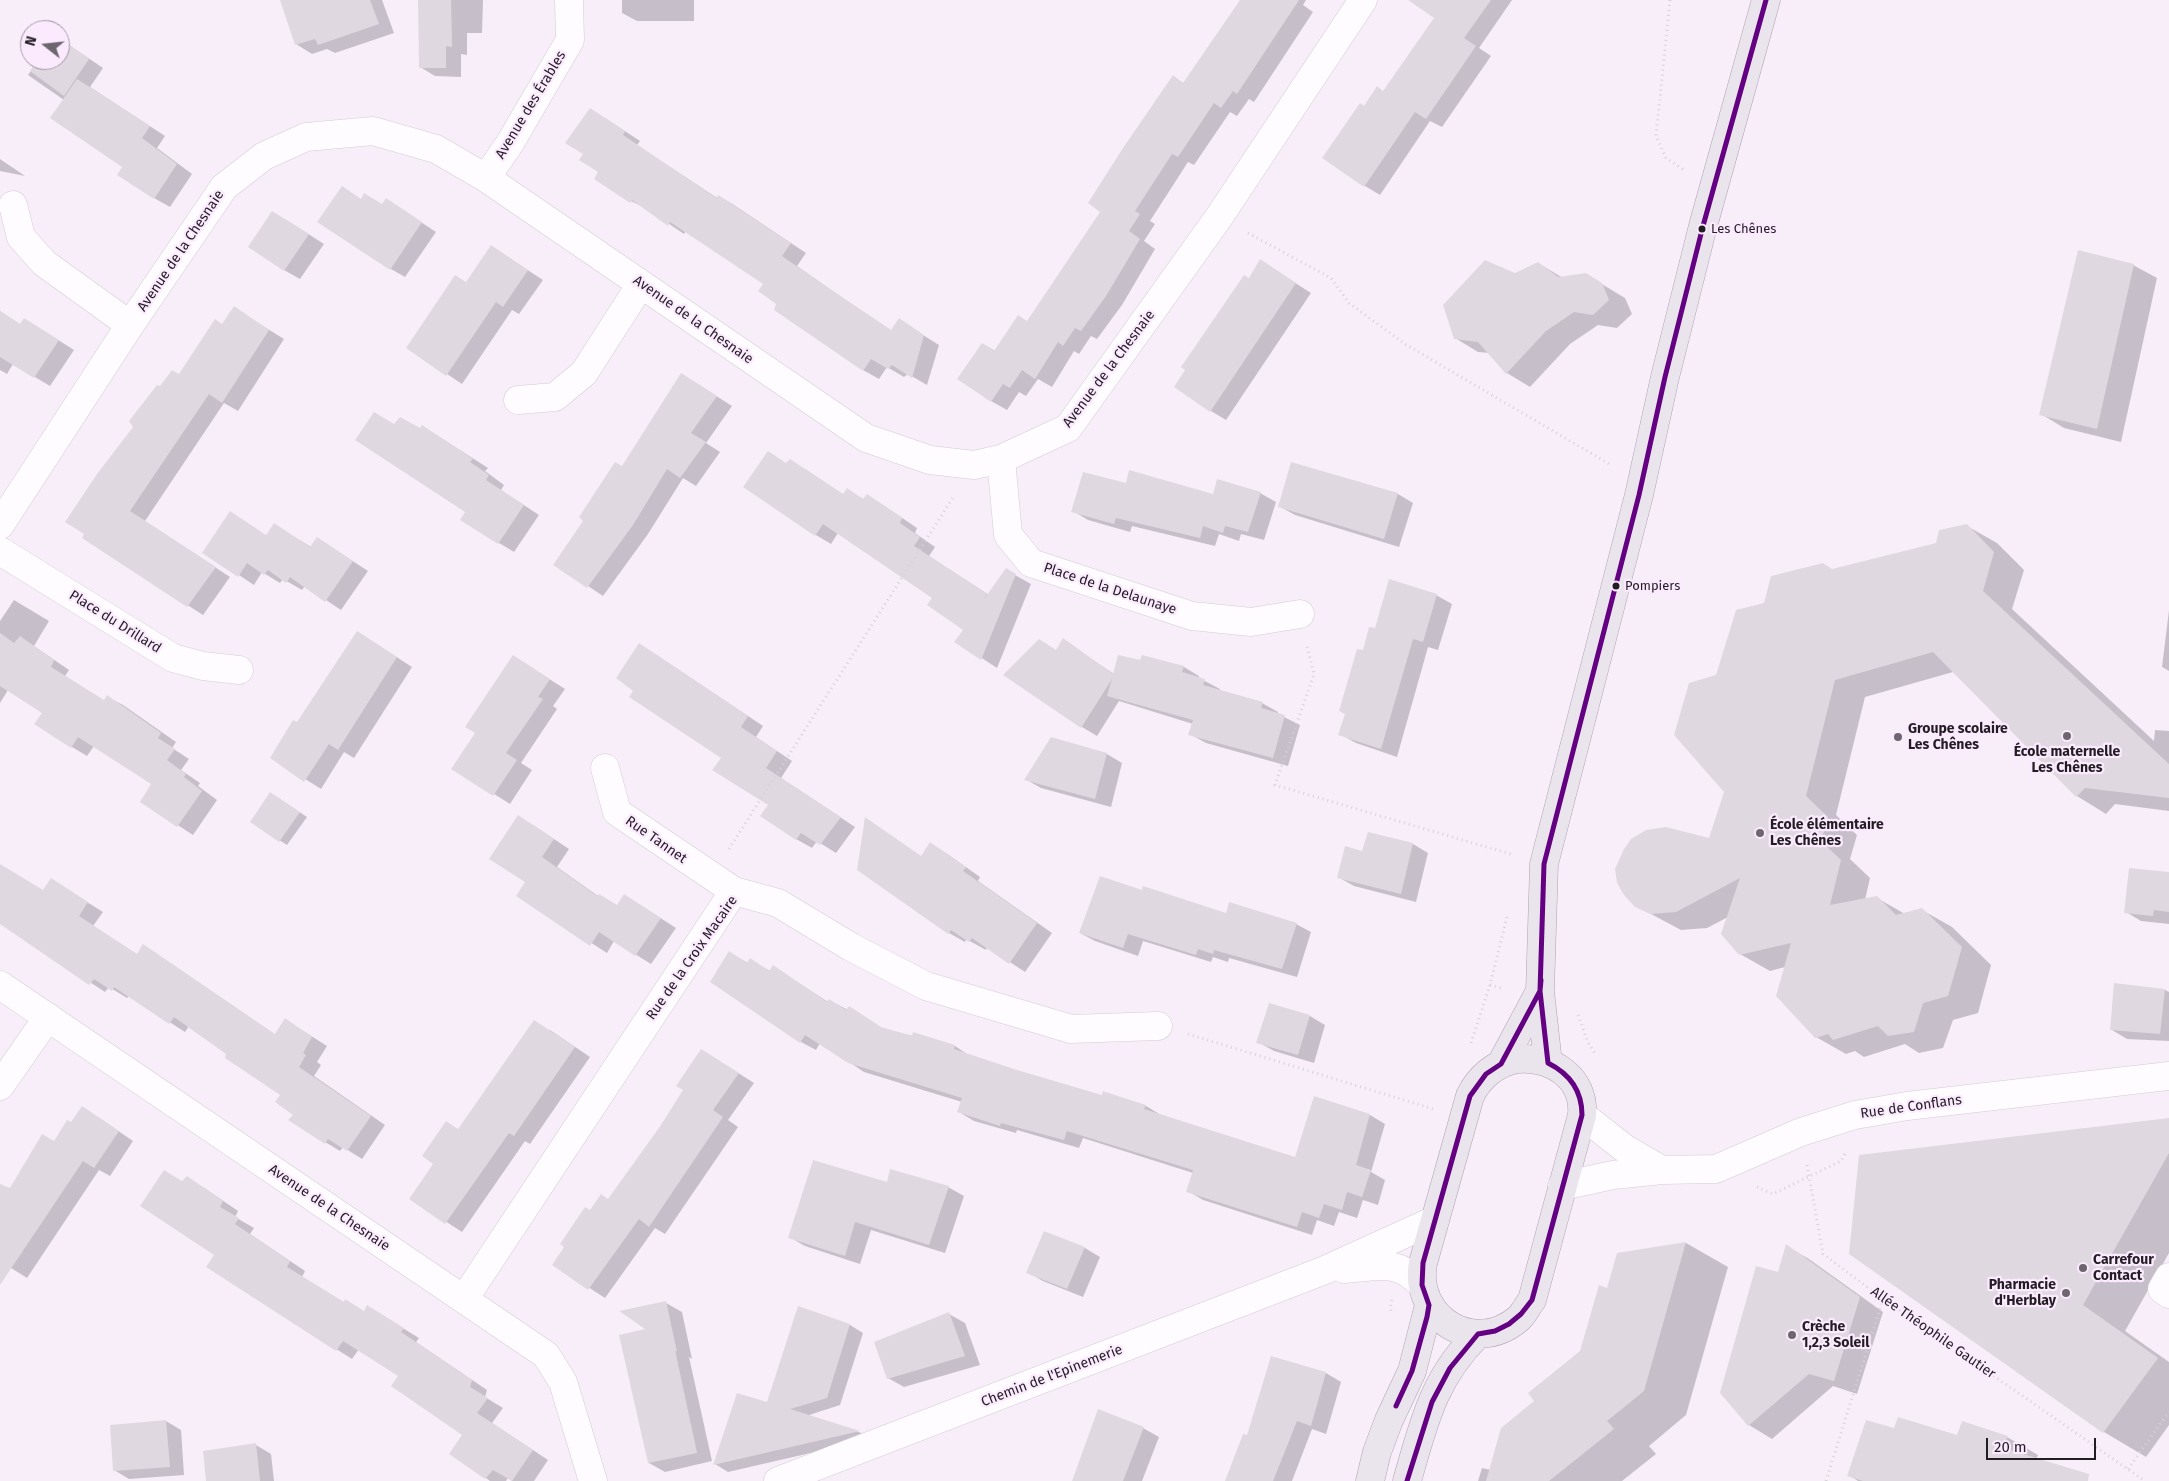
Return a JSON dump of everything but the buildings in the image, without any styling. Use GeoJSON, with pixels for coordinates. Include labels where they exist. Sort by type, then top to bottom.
{"type":"FeatureCollection","features":[{"type":"Feature","properties":{"kind":"main road"},"geometry":{"type":"LineString","coordinates":[[1548,1063],[1540,991],[1544,864],[1639,495],[1668,364],[1703,226],[1766,0]]}},
{"type":"Feature","properties":{"kind":"main road"},"geometry":{"type":"LineString","coordinates":[[1500,1064],[1540,991]]}},
{"type":"Feature","properties":{"kind":"main road"},"geometry":{"type":"LineString","coordinates":[[1370,1481],[1389,1420],[1412,1371],[1425,1295],[1423,1263],[1473,1090],[1486,1074],[1500,1064],[1525,1058],[1548,1063],[1560,1069],[1573,1082],[1582,1098],[1582,1115],[1532,1300],[1522,1315],[1508,1326],[1488,1333],[1478,1334],[1464,1332],[1440,1318],[1425,1295]]}},
{"type":"Feature","properties":{"kind":"main road"},"geometry":{"type":"LineString","coordinates":[[1407,1481],[1424,1420],[1441,1381],[1456,1357],[1478,1334]]}},
{"type":"Feature","properties":{"kind":"street","name":"Avenue des Érables"},"geometry":{"type":"LineString","coordinates":[[486,178],[510,143],[570,40],[569,0]]}},
{"type":"Feature","properties":{"kind":"street","name":"Avenue de la Chesnaie"},"geometry":{"type":"LineString","coordinates":[[0,525],[130,325],[224,187],[264,156],[306,137],[373,131],[436,149],[486,178],[866,438],[930,460],[974,465],[1002,459],[1068,428],[1219,217],[1363,0]]}},
{"type":"Feature","properties":{"kind":"street"},"geometry":{"type":"LineString","coordinates":[[12,205],[21,237],[44,263],[130,325]]}},
{"type":"Feature","properties":{"kind":"street"},"geometry":{"type":"LineString","coordinates":[[518,400],[555,397],[584,373],[642,284]]}},
{"type":"Feature","properties":{"kind":"street","name":"Place de la Delaunaye"},"geometry":{"type":"LineString","coordinates":[[1002,459],[1008,535],[1031,563],[1192,616],[1251,622],[1300,614]]}},
{"type":"Feature","properties":{"kind":"street","name":"Place du Drillard"},"geometry":{"type":"LineString","coordinates":[[0,551],[173,658],[203,666],[239,670]]}},
{"type":"Feature","properties":{"kind":"street","name":"Rue Tannet"},"geometry":{"type":"LineString","coordinates":[[605,768],[617,812],[734,892]]}},
{"type":"Feature","properties":{"kind":"street","name":"Rue de la Croix Macaire"},"geometry":{"type":"LineString","coordinates":[[464,1299],[734,892],[778,903],[852,947],[926,986],[1071,1029],[1158,1026]]}},
{"type":"Feature","properties":{"kind":"street","name":"Avenue de la Chesnaie"},"geometry":{"type":"LineString","coordinates":[[0,985],[546,1355],[563,1382],[593,1481]]}},
{"type":"Feature","properties":{"kind":"street"},"geometry":{"type":"LineString","coordinates":[[0,1086],[48,1017]]}},
{"type":"Feature","properties":{"kind":"street","name":"Rue de Conflans"},"geometry":{"type":"LineString","coordinates":[[1562,1186],[1613,1175],[1662,1170],[1716,1169],[1801,1132],[1855,1114],[1907,1106],[2169,1076]]}},
{"type":"Feature","properties":{"kind":"street"},"geometry":{"type":"LineString","coordinates":[[1582,1115],[1624,1148],[1662,1170]]}},
{"type":"Feature","properties":{"kind":"street","name":"Chemin de l'Epinemerie"},"geometry":{"type":"LineString","coordinates":[[778,1481],[1325,1270],[1435,1220]]}},
{"type":"Feature","properties":{"kind":"street","name":"Chemin de l'Epinemerie"},"geometry":{"type":"LineString","coordinates":[[1325,1270],[1398,1267],[1412,1274],[1425,1295]]}},
{"type":"Feature","properties":{"kind":"street"},"geometry":{"type":"LineString","coordinates":[[2169,1277],[2162,1289],[2169,1294]]}},
{"type":"Feature","properties":{"kind":"path"},"geometry":{"type":"LineString","coordinates":[[1670,0],[1656,136],[1666,158],[1689,173]]}},
{"type":"Feature","properties":{"kind":"path"},"geometry":{"type":"LineString","coordinates":[[1219,217],[1332,278],[1349,303],[1405,344],[1612,466],[1639,495]]}},
{"type":"Feature","properties":{"kind":"path"},"geometry":{"type":"LineString","coordinates":[[711,877],[974,465]]}},
{"type":"Feature","properties":{"kind":"path"},"geometry":{"type":"LineString","coordinates":[[1300,614],[1314,674],[1275,785],[1544,864]]}},
{"type":"Feature","properties":{"kind":"path"},"geometry":{"type":"LineString","coordinates":[[1575,1008],[1588,1042],[1598,1058]]}},
{"type":"Feature","properties":{"kind":"path"},"geometry":{"type":"LineString","coordinates":[[1158,1026],[1204,1038],[1465,1118]]}},
{"type":"Feature","properties":{"kind":"path","name":"Allée Théophile Gautier"},"geometry":{"type":"LineString","coordinates":[[1801,1132],[1823,1254],[1883,1299],[2145,1481]]}},
{"type":"Feature","properties":{"kind":"path"},"geometry":{"type":"LineString","coordinates":[[1755,1186],[1773,1194],[1841,1161],[1848,1148]]}},
{"type":"Feature","properties":{"kind":"path"},"geometry":{"type":"LineString","coordinates":[[1826,1481],[1883,1299]]}},
{"type":"Feature","properties":{"kind":"path"},"geometry":{"type":"LineString","coordinates":[[2128,1469],[2169,1412]]}},
{"type":"Feature","properties":{"kind":"transit line"},"geometry":{"type":"LineString","coordinates":[[1407,1481],[1432,1402],[1450,1368],[1478,1334],[1495,1331],[1509,1324],[1521,1314],[1532,1300],[1582,1115],[1577,1090],[1563,1072],[1548,1063],[1540,991],[1544,864],[1639,495],[1665,377],[1703,226],[1766,0]]}},
{"type":"Feature","properties":{"kind":"transit line"},"geometry":{"type":"LineString","coordinates":[[1396,1406],[1412,1371],[1427,1317],[1429,1305],[1422,1285],[1423,1263],[1470,1096],[1486,1074],[1501,1064],[1540,991],[1541,980]]}},
{"type":"Feature","properties":{"kind":"place","name":"Les Chênes"},"geometry":{"type":"Point","coordinates":[1702,229]}},
{"type":"Feature","properties":{"kind":"place","name":"Pompiers"},"geometry":{"type":"Point","coordinates":[1616,586]}},
{"type":"Feature","properties":{"kind":"place","name":"École maternelle Les Chênes"},"geometry":{"type":"Point","coordinates":[2067,736]}},
{"type":"Feature","properties":{"kind":"place","name":"Groupe scolaire Les Chênes"},"geometry":{"type":"Point","coordinates":[1898,737]}},
{"type":"Feature","properties":{"kind":"place","name":"École élémentaire Les Chênes"},"geometry":{"type":"Point","coordinates":[1760,833]}},
{"type":"Feature","properties":{"kind":"place","name":"Carrefour Contact"},"geometry":{"type":"Point","coordinates":[2083,1268]}},
{"type":"Feature","properties":{"kind":"place","name":"Pharmacie d'Herblay"},"geometry":{"type":"Point","coordinates":[2066,1293]}},
{"type":"Feature","properties":{"kind":"place","name":"Crèche 1,2,3 Soleil"},"geometry":{"type":"Point","coordinates":[1792,1335]}}]}
